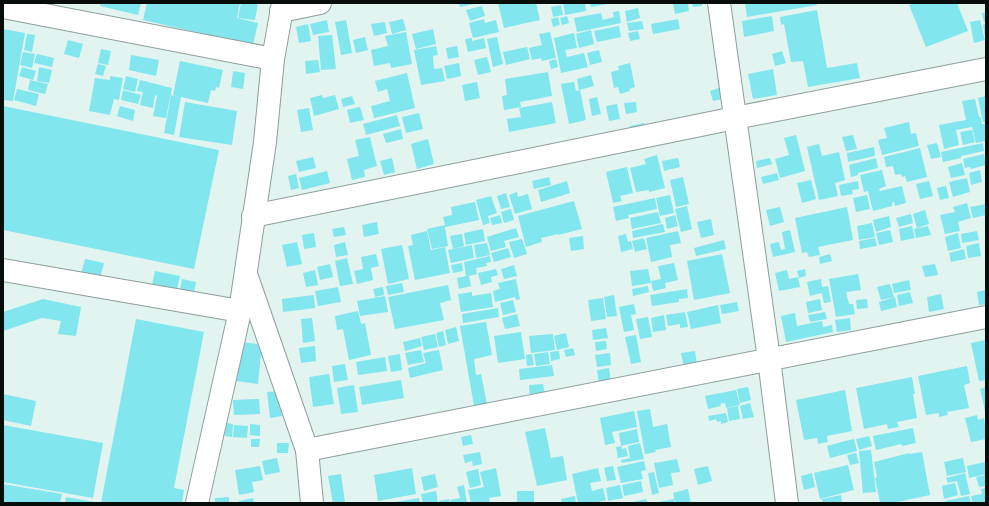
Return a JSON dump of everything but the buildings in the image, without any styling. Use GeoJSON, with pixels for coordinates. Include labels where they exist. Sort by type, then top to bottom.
{"type":"FeatureCollection","features":[{"type":"Feature","properties":{"kind":"street"},"geometry":{"type":"LineString","coordinates":[[197,503],[240,311],[265,142],[273,59],[282,7],[320,3]]}},
{"type":"Feature","properties":{"kind":"street"},"geometry":{"type":"LineString","coordinates":[[719,3],[769,359],[787,503]]}},
{"type":"Feature","properties":{"kind":"street"},"geometry":{"type":"LineString","coordinates":[[3,7],[273,59]]}},
{"type":"Feature","properties":{"kind":"street"},"geometry":{"type":"LineString","coordinates":[[253,216],[735,118],[986,69]]}},
{"type":"Feature","properties":{"kind":"street"},"geometry":{"type":"LineString","coordinates":[[3,270],[240,311]]}},
{"type":"Feature","properties":{"kind":"street"},"geometry":{"type":"LineString","coordinates":[[246,272],[307,450],[312,503]]}},
{"type":"Feature","properties":{"kind":"street"},"geometry":{"type":"LineString","coordinates":[[307,450],[986,317]]}}]}
